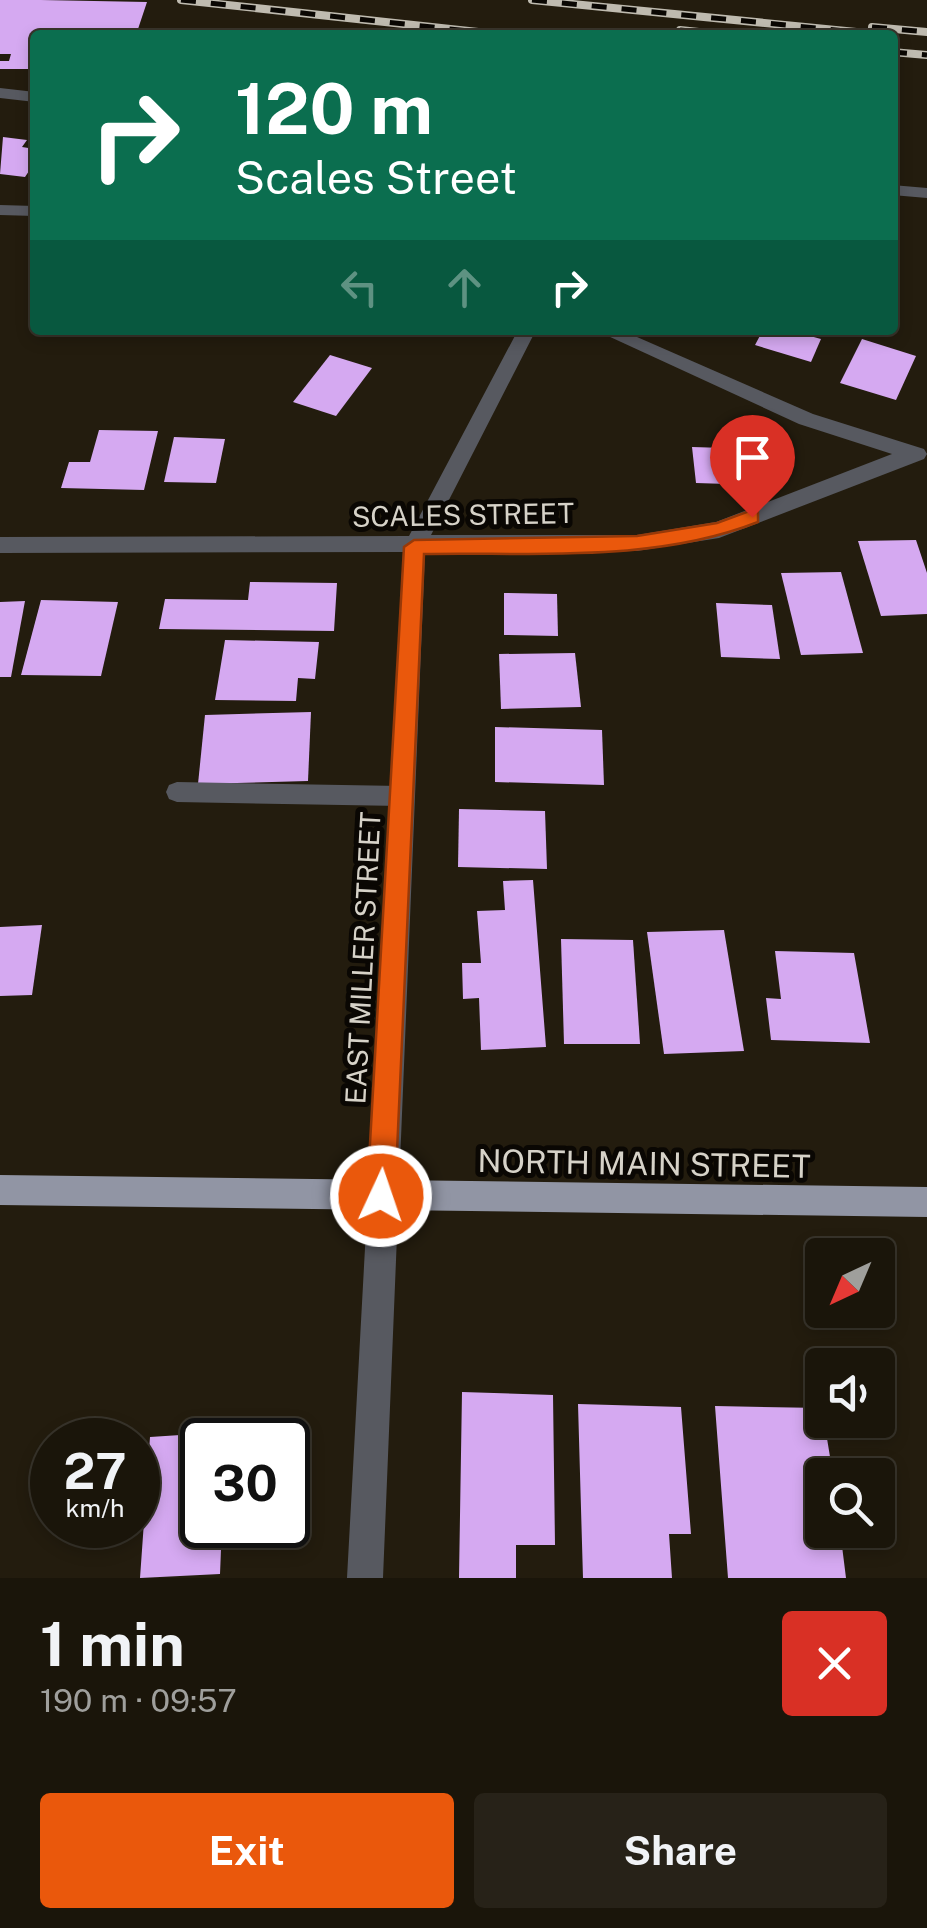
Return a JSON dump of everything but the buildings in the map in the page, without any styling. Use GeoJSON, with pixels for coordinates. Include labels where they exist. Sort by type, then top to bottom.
{"type":"FeatureCollection","features":[{"type":"Feature","properties":{"kind":"main road","name":"NORTH MAIN STREET"},"geometry":{"type":"LineString","coordinates":[[0,1190],[927,1202]]}},
{"type":"Feature","properties":{"kind":"street"},"geometry":{"type":"LineString","coordinates":[[0,93],[30,96]]}},
{"type":"Feature","properties":{"kind":"street"},"geometry":{"type":"LineString","coordinates":[[898,191],[927,194]]}},
{"type":"Feature","properties":{"kind":"street"},"geometry":{"type":"LineString","coordinates":[[0,210],[30,211]]}},
{"type":"Feature","properties":{"kind":"street","name":"EAST MILLER STREET"},"geometry":{"type":"LineString","coordinates":[[364,1578],[414,547],[524,335]]}},
{"type":"Feature","properties":{"kind":"street"},"geometry":{"type":"LineString","coordinates":[[615,335],[806,419],[919,454]]}},
{"type":"Feature","properties":{"kind":"street","name":"SCALES STREET"},"geometry":{"type":"LineString","coordinates":[[0,545],[414,547],[637,543],[719,530],[919,454]]}},
{"type":"Feature","properties":{"kind":"lane"},"geometry":{"type":"LineString","coordinates":[[177,792],[401,796]]}},
{"type":"Feature","properties":{"kind":"railway"},"geometry":{"type":"LineString","coordinates":[[181,0],[460,30]]}},
{"type":"Feature","properties":{"kind":"railway"},"geometry":{"type":"LineString","coordinates":[[532,0],[836,30]]}},
{"type":"Feature","properties":{"kind":"railway"},"geometry":{"type":"LineString","coordinates":[[872,27],[927,32]]}},
{"type":"Feature","properties":{"kind":"railway"},"geometry":{"type":"LineString","coordinates":[[898,53],[927,55]]}},
{"type":"Feature","properties":{"kind":"route"},"geometry":{"type":"LineString","coordinates":[[381,1196],[414,547],[637,543],[719,530],[752,517]]}}]}
